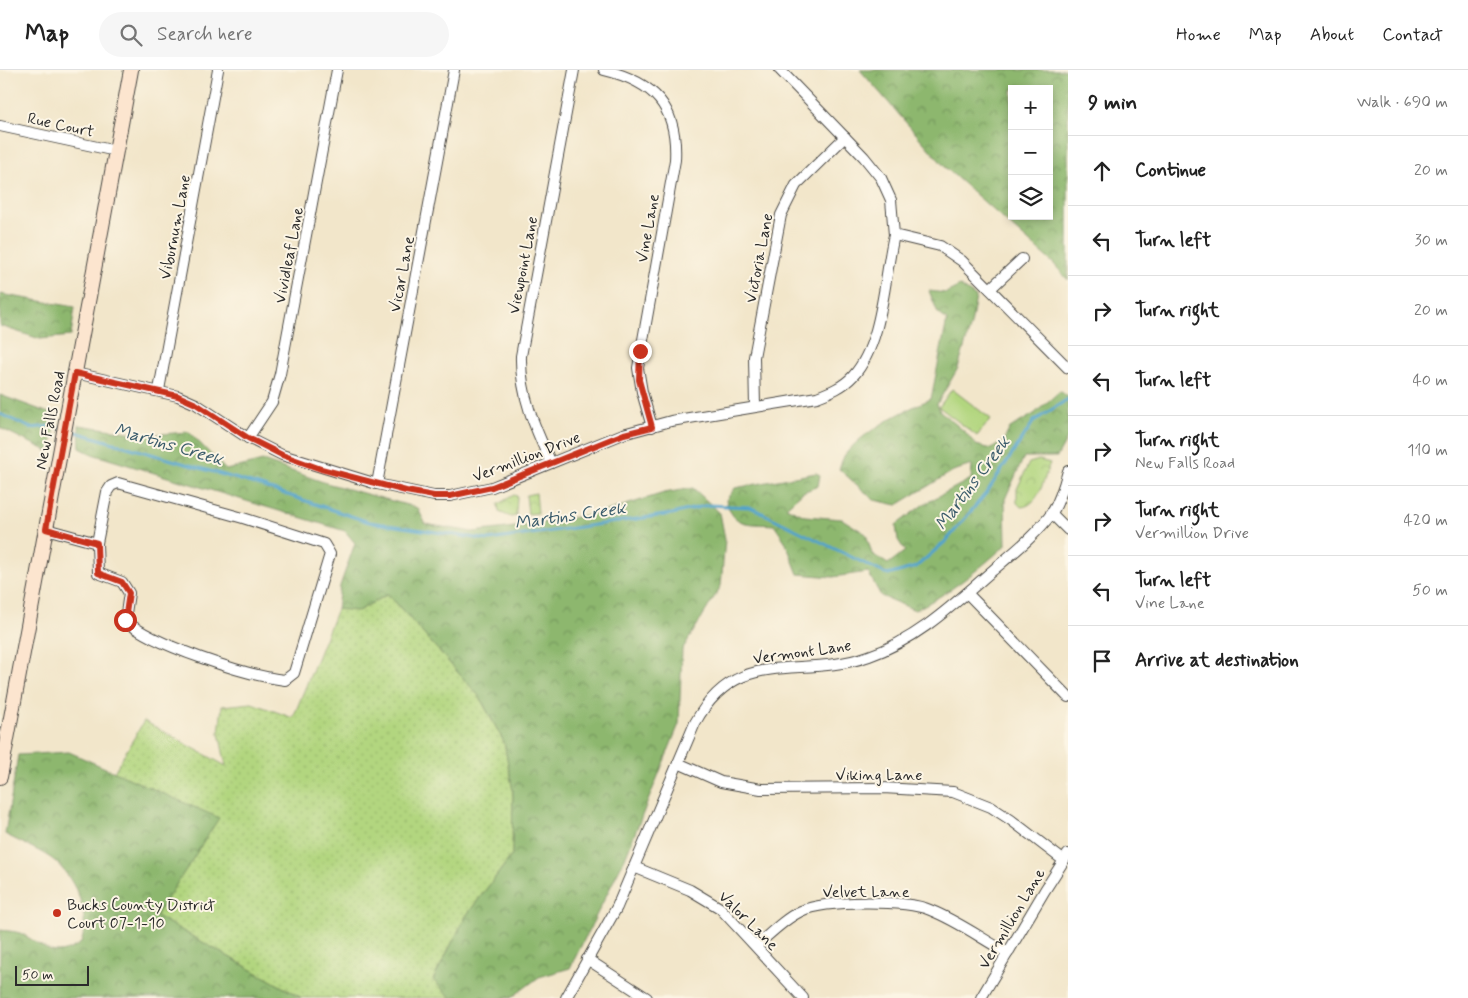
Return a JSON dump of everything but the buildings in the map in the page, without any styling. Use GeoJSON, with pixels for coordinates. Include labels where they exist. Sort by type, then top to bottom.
{"type":"FeatureCollection","features":[{"type":"Feature","properties":{"kind":"main road","name":"New Falls Road"},"geometry":{"type":"LineString","coordinates":[[0,777],[131,70]]}},
{"type":"Feature","properties":{"kind":"street","name":"Viburnum Lane"},"geometry":{"type":"LineString","coordinates":[[159,390],[218,70]]}},
{"type":"Feature","properties":{"kind":"street","name":"Vividleaf Lane"},"geometry":{"type":"LineString","coordinates":[[248,438],[272,402],[280,374],[337,70]]}},
{"type":"Feature","properties":{"kind":"street","name":"Vicar Lane"},"geometry":{"type":"LineString","coordinates":[[378,484],[454,70]]}},
{"type":"Feature","properties":{"kind":"street","name":"Viewpoint Lane"},"geometry":{"type":"LineString","coordinates":[[551,463],[526,401],[521,371],[521,356],[574,70]]}},
{"type":"Feature","properties":{"kind":"street","name":"Vine Lane"},"geometry":{"type":"LineString","coordinates":[[604,70],[628,76],[649,88],[665,108],[674,132],[675,160],[639,360],[639,380],[652,427]]}},
{"type":"Feature","properties":{"kind":"street","name":"Vermillion Drive"},"geometry":{"type":"LineString","coordinates":[[75,373],[159,390],[196,404],[248,438],[292,459],[406,491],[450,496],[492,487],[624,434],[755,407],[817,397],[837,389],[852,377],[868,356],[874,339],[894,235],[894,216],[887,189],[864,157],[780,70]]}},
{"type":"Feature","properties":{"kind":"street","name":"Rue Court"},"geometry":{"type":"LineString","coordinates":[[0,126],[116,151]]}},
{"type":"Feature","properties":{"kind":"street","name":"Victoria Lane"},"geometry":{"type":"LineString","coordinates":[[755,407],[754,356],[781,215],[796,185],[845,137]]}},
{"type":"Feature","properties":{"kind":"street"},"geometry":{"type":"LineString","coordinates":[[894,235],[925,241],[950,251],[1068,368]]}},
{"type":"Feature","properties":{"kind":"street"},"geometry":{"type":"LineString","coordinates":[[990,289],[1022,259]]}},
{"type":"Feature","properties":{"kind":"street","name":"Vermont Lane"},"geometry":{"type":"LineString","coordinates":[[566,998],[617,907],[678,763],[703,708],[712,696],[731,681],[763,670],[822,666],[868,656],[911,637],[967,593],[1022,545],[1052,513],[1060,497],[1068,471]]}},
{"type":"Feature","properties":{"kind":"street"},"geometry":{"type":"LineString","coordinates":[[118,483],[243,518],[324,544],[330,554],[294,673],[285,680],[240,672],[176,647],[133,627],[125,620],[129,593],[122,582],[98,573],[97,543],[107,492],[111,486],[118,483]]}},
{"type":"Feature","properties":{"kind":"street"},"geometry":{"type":"LineString","coordinates":[[1052,513],[1068,530]]}},
{"type":"Feature","properties":{"kind":"street"},"geometry":{"type":"LineString","coordinates":[[46,529],[97,543]]}},
{"type":"Feature","properties":{"kind":"street"},"geometry":{"type":"LineString","coordinates":[[967,593],[1068,697]]}},
{"type":"Feature","properties":{"kind":"street","name":"Viking Lane"},"geometry":{"type":"LineString","coordinates":[[678,763],[721,782],[761,789],[916,789],[953,792],[985,804],[1066,857]]}},
{"type":"Feature","properties":{"kind":"street","name":"Vermillion Lane"},"geometry":{"type":"LineString","coordinates":[[982,998],[1066,857]]}},
{"type":"Feature","properties":{"kind":"street","name":"Valor Lane"},"geometry":{"type":"LineString","coordinates":[[634,866],[706,899],[720,908],[803,998]]}},
{"type":"Feature","properties":{"kind":"street","name":"Velvet Lane"},"geometry":{"type":"LineString","coordinates":[[756,946],[792,916],[812,907],[839,904],[892,904],[929,909],[1008,953]]}},
{"type":"Feature","properties":{"kind":"street"},"geometry":{"type":"LineString","coordinates":[[587,959],[647,998]]}},
{"type":"Feature","properties":{"kind":"green space"},"geometry":{"type":"Polygon","coordinates":[[[860,70],[1068,70],[1068,280],[1054,264],[946,168],[860,70]]]}},
{"type":"Feature","properties":{"kind":"green space"},"geometry":{"type":"Polygon","coordinates":[[[960,286],[976,297],[971,325],[958,368],[937,404],[940,411],[965,432],[976,445],[991,449],[1003,442],[1010,428],[1034,414],[1060,391],[1068,397],[1068,437],[1057,457],[1024,457],[1005,499],[1006,545],[963,580],[915,610],[881,596],[868,572],[833,577],[798,574],[785,541],[774,525],[750,524],[738,520],[733,515],[726,500],[735,488],[816,473],[820,475],[818,486],[803,492],[786,507],[805,516],[842,519],[866,534],[872,554],[888,564],[905,551],[898,540],[896,525],[924,504],[971,479],[972,465],[953,471],[897,505],[874,500],[839,469],[845,455],[861,438],[897,415],[931,399],[947,320],[938,313],[929,291],[946,293],[960,286]]]}},
{"type":"Feature","properties":{"kind":"green space"},"geometry":{"type":"Polygon","coordinates":[[[0,294],[75,307],[71,336],[40,339],[0,326],[0,294]]]}},
{"type":"Feature","properties":{"kind":"green space"},"geometry":{"type":"Polygon","coordinates":[[[952,389],[991,419],[977,436],[939,407],[952,389]]]}},
{"type":"Feature","properties":{"kind":"green space"},"geometry":{"type":"Polygon","coordinates":[[[0,395],[57,416],[50,452],[0,428],[0,395]]]}},
{"type":"Feature","properties":{"kind":"green space"},"geometry":{"type":"Polygon","coordinates":[[[79,425],[148,435],[189,432],[226,470],[263,461],[326,483],[418,508],[425,524],[473,532],[524,526],[600,513],[664,493],[693,488],[720,513],[725,539],[721,586],[682,650],[679,724],[625,858],[570,968],[539,977],[511,998],[452,998],[433,980],[466,916],[512,855],[513,791],[504,742],[479,696],[388,594],[358,611],[337,609],[340,586],[355,543],[345,531],[92,454],[80,448],[79,425]]]}},
{"type":"Feature","properties":{"kind":"green space"},"geometry":{"type":"Polygon","coordinates":[[[1039,460],[1050,463],[1043,483],[1033,502],[1021,507],[1017,503],[1017,489],[1029,463],[1039,460]]]}},
{"type":"Feature","properties":{"kind":"green space"},"geometry":{"type":"Polygon","coordinates":[[[536,493],[538,513],[528,514],[526,495],[536,493]]]}},
{"type":"Feature","properties":{"kind":"green space"},"geometry":{"type":"Polygon","coordinates":[[[514,495],[517,496],[516,516],[511,517],[499,512],[498,504],[514,495]]]}},
{"type":"Feature","properties":{"kind":"green space"},"geometry":{"type":"Polygon","coordinates":[[[388,594],[479,696],[504,742],[513,791],[512,855],[466,916],[433,980],[452,998],[302,998],[156,916],[218,818],[114,772],[144,721],[226,766],[219,733],[222,706],[252,703],[293,718],[337,609],[358,611],[388,594]]]}},
{"type":"Feature","properties":{"kind":"green space"},"geometry":{"type":"Polygon","coordinates":[[[69,752],[219,818],[156,916],[302,998],[0,998],[0,930],[20,933],[42,947],[55,952],[71,949],[81,943],[84,933],[83,911],[80,900],[76,889],[64,870],[51,858],[5,834],[18,755],[69,752]]]}},
{"type":"Feature","properties":{"kind":"waterway","name":"Martins Creek"},"geometry":{"type":"LineString","coordinates":[[69,430],[258,485],[369,522],[489,540],[672,514],[708,505],[750,507],[888,575],[916,567],[947,540],[987,492],[1034,421],[1068,399]]}},
{"type":"Feature","properties":{"kind":"waterway","name":"Martins Creek"},"geometry":{"type":"LineString","coordinates":[[0,414],[31,428],[52,426],[60,428]]}},
{"type":"Feature","properties":{"kind":"place","name":"Bucks County District Court 07-1-10"},"geometry":{"type":"Point","coordinates":[57,913]}},
{"type":"Feature","properties":{"kind":"route"},"geometry":{"type":"LineString","coordinates":[[125,620],[129,593],[122,582],[98,573],[97,543],[46,529],[75,373],[163,391],[178,396],[196,404],[258,444],[321,469],[406,491],[434,496],[450,496],[492,487],[624,434],[652,427],[639,380],[640,351]]}}]}
